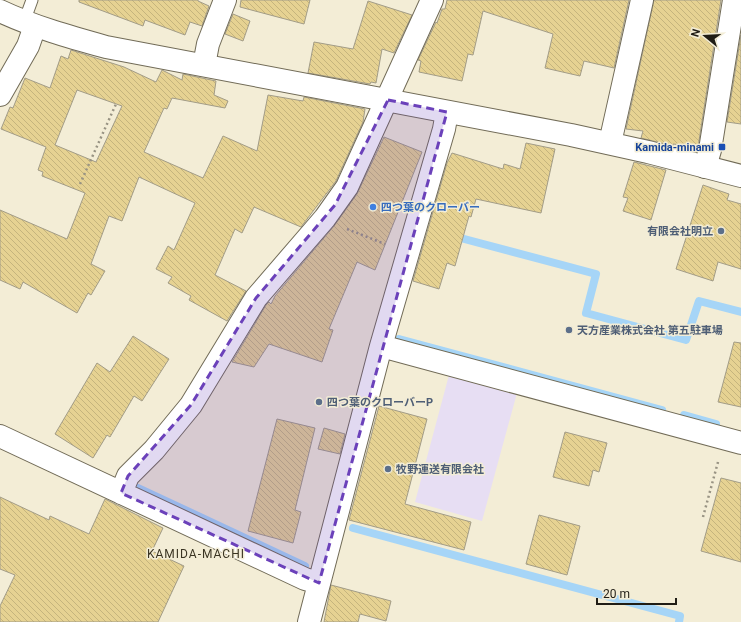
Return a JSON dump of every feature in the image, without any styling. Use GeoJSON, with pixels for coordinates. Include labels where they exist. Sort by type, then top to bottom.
{"type":"FeatureCollection","features":[{"type":"Feature","properties":{"kind":"street"},"geometry":{"type":"LineString","coordinates":[[204,65],[208,44],[224,0]]}},
{"type":"Feature","properties":{"kind":"street"},"geometry":{"type":"LineString","coordinates":[[121,493],[128,476],[159,444],[191,405],[256,298],[325,218],[347,187],[388,100],[432,0]]}},
{"type":"Feature","properties":{"kind":"street"},"geometry":{"type":"LineString","coordinates":[[610,143],[642,0]]}},
{"type":"Feature","properties":{"kind":"street"},"geometry":{"type":"LineString","coordinates":[[705,167],[710,150],[734,0]]}},
{"type":"Feature","properties":{"kind":"street"},"geometry":{"type":"LineString","coordinates":[[0,11],[29,24],[63,36],[106,47],[610,143],[741,176]]}},
{"type":"Feature","properties":{"kind":"street"},"geometry":{"type":"LineString","coordinates":[[0,96],[28,46],[29,24]]}},
{"type":"Feature","properties":{"kind":"street"},"geometry":{"type":"LineString","coordinates":[[309,622],[381,346],[444,129],[447,112]]}},
{"type":"Feature","properties":{"kind":"street"},"geometry":{"type":"LineString","coordinates":[[381,346],[733,440]]}},
{"type":"Feature","properties":{"kind":"street"},"geometry":{"type":"LineString","coordinates":[[0,436],[305,579],[319,583]]}},
{"type":"Feature","properties":{"kind":"lane"},"geometry":{"type":"LineString","coordinates":[[29,24],[32,0]]}},
{"type":"Feature","properties":{"kind":"path"},"geometry":{"type":"LineString","coordinates":[[80,184],[116,104]]}},
{"type":"Feature","properties":{"kind":"path"},"geometry":{"type":"LineString","coordinates":[[325,218],[397,249],[408,252]]}},
{"type":"Feature","properties":{"kind":"path"},"geometry":{"type":"LineString","coordinates":[[703,517],[733,440]]}},
{"type":"Feature","properties":{"kind":"highlighted area"},"geometry":{"type":"Polygon","coordinates":[[[388,100],[447,112],[319,583],[121,493],[128,476],[191,405],[256,298],[335,205],[388,100]]]}},
{"type":"Feature","properties":{"kind":"shaded area"},"geometry":{"type":"Polygon","coordinates":[[[449,375],[517,393],[482,521],[415,502],[449,375]]]}},
{"type":"Feature","properties":{"kind":"building"},"geometry":{"type":"Polygon","coordinates":[[[79,0],[198,0],[209,6],[202,26],[190,22],[185,35],[145,20],[143,26],[79,2],[79,0]]]}},
{"type":"Feature","properties":{"kind":"building"},"geometry":{"type":"Polygon","coordinates":[[[241,0],[310,0],[304,24],[240,7],[241,0]]]}},
{"type":"Feature","properties":{"kind":"building"},"geometry":{"type":"Polygon","coordinates":[[[447,0],[629,0],[614,68],[584,61],[580,76],[545,68],[553,34],[483,11],[473,55],[468,54],[462,81],[419,72],[421,61],[418,60],[436,22],[437,23],[442,9],[445,9],[447,0]]]}},
{"type":"Feature","properties":{"kind":"building"},"geometry":{"type":"Polygon","coordinates":[[[654,0],[721,0],[698,147],[673,144],[673,146],[641,138],[643,131],[626,129],[654,0]]]}},
{"type":"Feature","properties":{"kind":"building"},"geometry":{"type":"Polygon","coordinates":[[[368,1],[412,15],[394,53],[382,49],[376,83],[371,82],[370,84],[308,73],[314,42],[353,49],[368,1]]]}},
{"type":"Feature","properties":{"kind":"building"},"geometry":{"type":"Polygon","coordinates":[[[233,14],[250,21],[243,41],[225,34],[233,14]]]}},
{"type":"Feature","properties":{"kind":"building"},"geometry":{"type":"Polygon","coordinates":[[[741,35],[741,124],[727,122],[741,35]]]}},
{"type":"Feature","properties":{"kind":"building"},"geometry":{"type":"Polygon","coordinates":[[[71,50],[124,67],[156,82],[162,70],[182,80],[183,74],[216,81],[214,95],[228,101],[225,108],[172,98],[167,109],[164,108],[144,152],[203,178],[223,136],[257,151],[268,95],[303,101],[304,97],[365,109],[363,122],[336,181],[301,227],[254,207],[242,233],[235,229],[215,275],[246,291],[227,321],[189,300],[191,296],[168,283],[172,277],[156,269],[168,246],[174,250],[195,203],[139,177],[122,221],[109,216],[91,264],[105,271],[91,295],[88,293],[77,313],[23,282],[20,289],[0,280],[0,210],[67,239],[85,193],[42,176],[43,172],[38,170],[46,147],[1,129],[10,107],[13,108],[25,78],[50,88],[61,56],[68,59],[71,50]],[[77,90],[55,145],[96,162],[122,106],[77,90]]]}},
{"type":"Feature","properties":{"kind":"building"},"geometry":{"type":"Polygon","coordinates":[[[384,137],[422,152],[375,270],[357,262],[329,329],[333,330],[322,362],[269,344],[254,367],[232,362],[266,305],[269,302],[271,304],[275,296],[334,226],[357,194],[384,137]]]}},
{"type":"Feature","properties":{"kind":"building"},"geometry":{"type":"Polygon","coordinates":[[[526,143],[555,149],[541,213],[476,199],[471,217],[469,216],[455,266],[447,263],[439,289],[413,281],[447,163],[452,153],[503,169],[504,164],[520,169],[526,143]]]}},
{"type":"Feature","properties":{"kind":"building"},"geometry":{"type":"Polygon","coordinates":[[[634,162],[666,170],[651,220],[623,211],[628,198],[623,197],[634,162]]]}},
{"type":"Feature","properties":{"kind":"building"},"geometry":{"type":"Polygon","coordinates":[[[703,185],[729,194],[727,200],[741,204],[741,269],[718,262],[713,281],[676,269],[703,185]]]}},
{"type":"Feature","properties":{"kind":"building"},"geometry":{"type":"Polygon","coordinates":[[[133,336],[169,359],[142,401],[134,396],[110,437],[107,435],[93,458],[55,434],[97,363],[110,372],[133,336]]]}},
{"type":"Feature","properties":{"kind":"building"},"geometry":{"type":"Polygon","coordinates":[[[734,342],[741,343],[741,407],[718,402],[734,342]]]}},
{"type":"Feature","properties":{"kind":"building"},"geometry":{"type":"Polygon","coordinates":[[[379,406],[427,419],[405,504],[471,522],[464,550],[349,520],[379,406]]]}},
{"type":"Feature","properties":{"kind":"building"},"geometry":{"type":"Polygon","coordinates":[[[277,419],[315,428],[295,510],[301,512],[293,543],[248,531],[277,419]]]}},
{"type":"Feature","properties":{"kind":"building"},"geometry":{"type":"Polygon","coordinates":[[[324,428],[345,434],[340,454],[318,449],[324,428]]]}},
{"type":"Feature","properties":{"kind":"building"},"geometry":{"type":"Polygon","coordinates":[[[565,432],[607,443],[599,472],[593,470],[589,486],[553,477],[565,432]]]}},
{"type":"Feature","properties":{"kind":"building"},"geometry":{"type":"Polygon","coordinates":[[[721,478],[741,483],[741,562],[701,551],[721,478]]]}},
{"type":"Feature","properties":{"kind":"building"},"geometry":{"type":"Polygon","coordinates":[[[0,497],[49,520],[50,516],[89,534],[105,499],[163,528],[152,551],[184,566],[158,622],[0,622],[0,606],[15,575],[0,569],[0,497]]]}},
{"type":"Feature","properties":{"kind":"building"},"geometry":{"type":"Polygon","coordinates":[[[539,515],[580,526],[567,575],[526,564],[539,515]]]}},
{"type":"Feature","properties":{"kind":"building"},"geometry":{"type":"Polygon","coordinates":[[[331,585],[391,601],[386,621],[360,614],[358,622],[324,622],[331,585]]]}},
{"type":"Feature","properties":{"kind":"waterway"},"geometry":{"type":"LineString","coordinates":[[453,236],[596,274],[586,313],[686,340],[699,301],[741,312]]}},
{"type":"Feature","properties":{"kind":"waterway"},"geometry":{"type":"LineString","coordinates":[[399,339],[662,410]]}},
{"type":"Feature","properties":{"kind":"waterway"},"geometry":{"type":"LineString","coordinates":[[684,415],[716,424]]}},
{"type":"Feature","properties":{"kind":"waterway"},"geometry":{"type":"LineString","coordinates":[[136,487],[305,566]]}},
{"type":"Feature","properties":{"kind":"waterway"},"geometry":{"type":"LineString","coordinates":[[353,528],[680,616],[679,622]]}},
{"type":"Feature","properties":{"kind":"place","name":"Kamida-minami"},"geometry":{"type":"Point","coordinates":[722,147]}},
{"type":"Feature","properties":{"kind":"place","name":"四つ葉のクローバー"},"geometry":{"type":"Point","coordinates":[373,207]}},
{"type":"Feature","properties":{"kind":"place","name":"有限会社明立"},"geometry":{"type":"Point","coordinates":[721,231]}},
{"type":"Feature","properties":{"kind":"place","name":"天方産業株式会社 第五駐車場"},"geometry":{"type":"Point","coordinates":[569,330]}},
{"type":"Feature","properties":{"kind":"place","name":"四つ葉のクローバーP"},"geometry":{"type":"Point","coordinates":[319,402]}},
{"type":"Feature","properties":{"kind":"place","name":"牧野運送有限会社"},"geometry":{"type":"Point","coordinates":[388,469]}},
{"type":"Feature","properties":{"kind":"district","name":"KAMIDA-MACHI"},"geometry":{"type":"Point","coordinates":[196,554]}}]}
